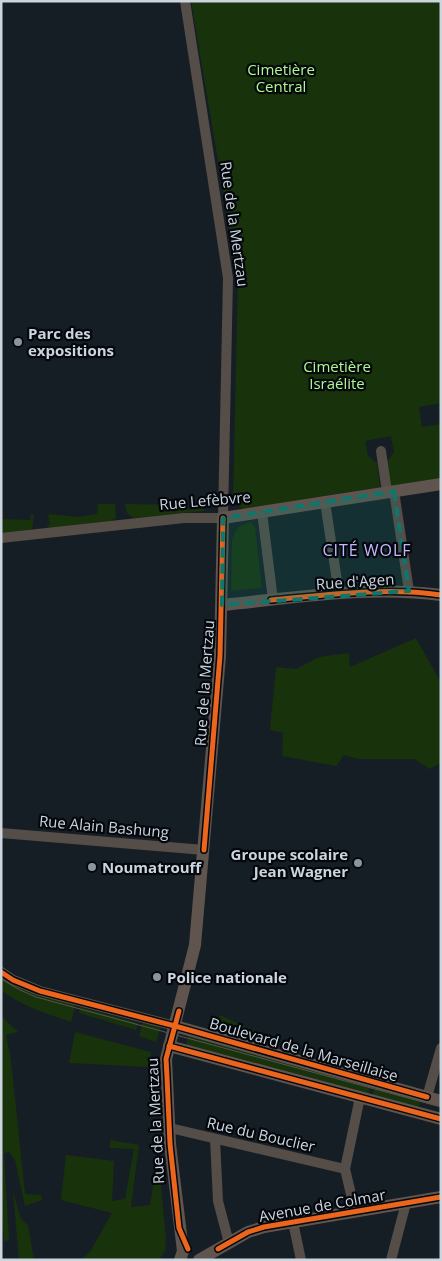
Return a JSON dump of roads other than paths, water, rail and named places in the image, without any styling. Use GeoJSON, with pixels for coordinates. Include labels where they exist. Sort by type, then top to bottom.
{"type":"FeatureCollection","features":[{"type":"Feature","properties":{"kind":"main road","name":"Rue Lefèbvre"},"geometry":{"type":"LineString","coordinates":[[223,518],[441,484]]}},
{"type":"Feature","properties":{"kind":"main road","name":"Rue de la Mertzau"},"geometry":{"type":"LineString","coordinates":[[186,1257],[179,1228],[166,1066],[169,1046],[195,945],[222,605],[223,518]]}},
{"type":"Feature","properties":{"kind":"main road","name":"Rue d'Agen"},"geometry":{"type":"LineString","coordinates":[[222,605],[339,594],[408,591],[441,595]]}},
{"type":"Feature","properties":{"kind":"main road","name":"Boulevard de la Marseillaise"},"geometry":{"type":"LineString","coordinates":[[175,1026],[441,1101]]}},
{"type":"Feature","properties":{"kind":"main road","name":"Boulevard de la Marseillaise"},"geometry":{"type":"LineString","coordinates":[[169,1046],[441,1119]]}},
{"type":"Feature","properties":{"kind":"main road"},"geometry":{"type":"LineString","coordinates":[[422,1114],[426,1097]]}},
{"type":"Feature","properties":{"kind":"main road","name":"Avenue de Colmar"},"geometry":{"type":"LineString","coordinates":[[199,1260],[248,1232],[354,1211],[441,1198]]}},
{"type":"Feature","properties":{"kind":"street","name":"Rue de la Mertzau"},"geometry":{"type":"LineString","coordinates":[[185,1],[228,278],[223,518]]}},
{"type":"Feature","properties":{"kind":"street"},"geometry":{"type":"LineString","coordinates":[[380,451],[390,492],[408,591]]}},
{"type":"Feature","properties":{"kind":"street"},"geometry":{"type":"LineString","coordinates":[[325,502],[339,594]]}},
{"type":"Feature","properties":{"kind":"street"},"geometry":{"type":"LineString","coordinates":[[262,512],[273,600]]}},
{"type":"Feature","properties":{"kind":"street","name":"Rue Lefèbvre"},"geometry":{"type":"LineString","coordinates":[[1,538],[184,518],[223,518]]}},
{"type":"Feature","properties":{"kind":"street","name":"Rue Alain Bashung"},"geometry":{"type":"LineString","coordinates":[[1,833],[204,850]]}},
{"type":"Feature","properties":{"kind":"street"},"geometry":{"type":"LineString","coordinates":[[1,972],[13,980],[40,991],[175,1026]]}},
{"type":"Feature","properties":{"kind":"street"},"geometry":{"type":"LineString","coordinates":[[426,1097],[441,1048]]}},
{"type":"Feature","properties":{"kind":"street"},"geometry":{"type":"LineString","coordinates":[[354,1211],[345,1169],[360,1097]]}},
{"type":"Feature","properties":{"kind":"street","name":"Rue du Bouclier"},"geometry":{"type":"LineString","coordinates":[[170,1128],[345,1169]]}},
{"type":"Feature","properties":{"kind":"street"},"geometry":{"type":"LineString","coordinates":[[215,1139],[220,1248]]}},
{"type":"Feature","properties":{"kind":"street"},"geometry":{"type":"LineString","coordinates":[[391,1260],[406,1203]]}},
{"type":"Feature","properties":{"kind":"street"},"geometry":{"type":"LineString","coordinates":[[293,1222],[301,1260]]}},
{"type":"Feature","properties":{"kind":"tram line"},"geometry":{"type":"LineString","coordinates":[[1,979],[36,997],[441,1107]]}},
{"type":"Feature","properties":{"kind":"place","name":"Parc des expositions"},"geometry":{"type":"Point","coordinates":[18,342]}},
{"type":"Feature","properties":{"kind":"place","name":"Groupe scolaire Jean Wagner"},"geometry":{"type":"Point","coordinates":[358,863]}},
{"type":"Feature","properties":{"kind":"place","name":"Noumatrouff"},"geometry":{"type":"Point","coordinates":[92,867]}},
{"type":"Feature","properties":{"kind":"place","name":"Police nationale"},"geometry":{"type":"Point","coordinates":[157,977]}},
{"type":"Feature","properties":{"kind":"district","name":"CITÉ WOLF"},"geometry":{"type":"Point","coordinates":[367,550]}},
{"type":"Feature","properties":{"kind":"park label","name":"Cimetière Central"},"geometry":{"type":"Point","coordinates":[281,78]}},
{"type":"Feature","properties":{"kind":"park label","name":"Cimetière Israélite"},"geometry":{"type":"Point","coordinates":[337,374]}}]}
